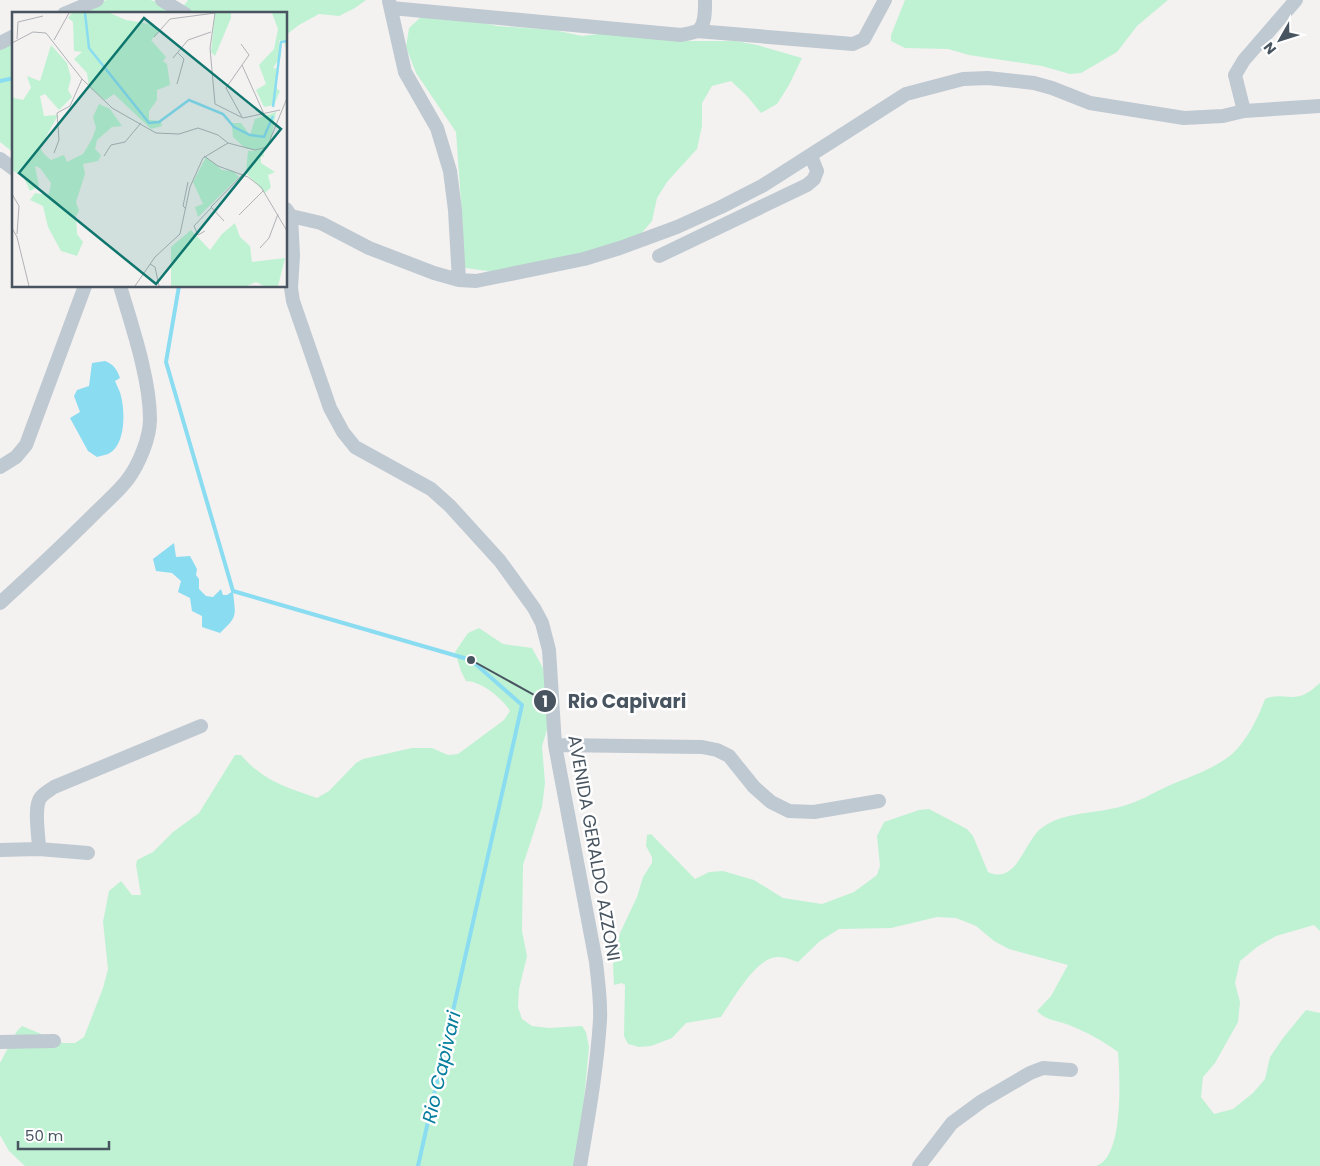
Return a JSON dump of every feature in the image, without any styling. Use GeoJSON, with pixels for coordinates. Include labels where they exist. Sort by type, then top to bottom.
{"type":"FeatureCollection","features":[{"type":"Feature","properties":{"kind":"street"},"geometry":{"type":"LineString","coordinates":[[69,12],[97,0]]}},
{"type":"Feature","properties":{"kind":"street"},"geometry":{"type":"LineString","coordinates":[[162,0],[182,12]]}},
{"type":"Feature","properties":{"kind":"street"},"geometry":{"type":"LineString","coordinates":[[697,31],[704,14],[705,0]]}},
{"type":"Feature","properties":{"kind":"street"},"geometry":{"type":"LineString","coordinates":[[459,280],[455,210],[450,171],[437,128],[406,72],[390,4],[681,35],[697,31],[853,44],[864,39],[885,0]]}},
{"type":"Feature","properties":{"kind":"street"},"geometry":{"type":"LineString","coordinates":[[1244,111],[1235,75],[1244,60],[1296,0]]}},
{"type":"Feature","properties":{"kind":"street"},"geometry":{"type":"LineString","coordinates":[[0,43],[12,37]]}},
{"type":"Feature","properties":{"kind":"street"},"geometry":{"type":"LineString","coordinates":[[288,212],[321,223],[369,248],[459,280],[476,282],[584,259],[620,248],[721,208],[811,156],[906,94],[963,79],[988,78],[1034,84],[1052,88],[1090,103],[1184,118],[1223,116],[1244,111],[1320,106]]}},
{"type":"Feature","properties":{"kind":"street"},"geometry":{"type":"LineString","coordinates":[[659,256],[807,185],[814,179],[817,171],[811,156]]}},
{"type":"Feature","properties":{"kind":"street"},"geometry":{"type":"LineString","coordinates":[[0,159],[12,168]]}},
{"type":"Feature","properties":{"kind":"street","name":"AVENIDA GERALDO AZZONI"},"geometry":{"type":"LineString","coordinates":[[288,212],[293,255],[291,288],[293,301],[336,422],[355,447],[431,489],[450,506],[500,561],[534,608],[542,623],[549,650],[555,745],[596,962],[599,992],[599,1029],[580,1166]]}},
{"type":"Feature","properties":{"kind":"street"},"geometry":{"type":"LineString","coordinates":[[0,467],[16,457],[26,445],[84,288]]}},
{"type":"Feature","properties":{"kind":"street"},"geometry":{"type":"LineString","coordinates":[[0,603],[116,492],[128,478],[146,444],[150,421],[148,392],[121,288]]}},
{"type":"Feature","properties":{"kind":"street"},"geometry":{"type":"LineString","coordinates":[[40,849],[38,807],[40,798],[46,793],[54,787],[201,726]]}},
{"type":"Feature","properties":{"kind":"street"},"geometry":{"type":"LineString","coordinates":[[555,745],[702,747],[717,750],[729,756],[754,787],[771,802],[789,811],[814,812],[879,801]]}},
{"type":"Feature","properties":{"kind":"street"},"geometry":{"type":"LineString","coordinates":[[0,850],[40,849],[88,852]]}},
{"type":"Feature","properties":{"kind":"street"},"geometry":{"type":"LineString","coordinates":[[0,1042],[54,1041]]}},
{"type":"Feature","properties":{"kind":"street"},"geometry":{"type":"LineString","coordinates":[[919,1166],[952,1124],[982,1101],[1030,1072],[1043,1068],[1071,1070]]}},
{"type":"Feature","properties":{"kind":"green space"},"geometry":{"type":"Polygon","coordinates":[[[108,0],[150,0],[182,8],[188,0],[366,0],[339,16],[319,14],[288,33],[288,12],[73,12],[97,2],[108,0]]]}},
{"type":"Feature","properties":{"kind":"green space"},"geometry":{"type":"Polygon","coordinates":[[[905,0],[1168,0],[1137,26],[1117,52],[1081,73],[1070,74],[1042,66],[969,55],[948,49],[905,48],[891,41],[891,35],[905,0]]]}},
{"type":"Feature","properties":{"kind":"green space"},"geometry":{"type":"Polygon","coordinates":[[[447,15],[497,26],[554,30],[582,36],[616,32],[677,41],[736,41],[802,58],[777,104],[761,113],[731,81],[712,86],[702,103],[702,126],[697,149],[667,182],[657,198],[652,221],[640,235],[620,251],[495,272],[458,267],[463,230],[456,132],[416,73],[406,47],[409,28],[421,17],[447,15]]]}},
{"type":"Feature","properties":{"kind":"green space"},"geometry":{"type":"Polygon","coordinates":[[[12,39],[12,151],[0,142],[0,46],[12,39]]]}},
{"type":"Feature","properties":{"kind":"green space"},"geometry":{"type":"Polygon","coordinates":[[[479,628],[503,644],[532,648],[543,668],[550,720],[542,746],[545,783],[542,807],[523,865],[522,931],[527,956],[519,989],[518,1007],[522,1019],[532,1026],[549,1028],[582,1026],[586,1032],[589,1047],[583,1110],[582,1166],[25,1166],[9,1151],[0,1135],[0,1063],[17,1031],[22,1026],[63,1043],[75,1043],[84,1037],[103,988],[108,969],[103,922],[109,891],[121,881],[132,895],[141,895],[136,865],[137,860],[153,852],[173,832],[199,813],[235,755],[241,755],[258,771],[276,782],[317,798],[329,791],[356,763],[363,759],[412,748],[432,748],[448,755],[458,754],[504,720],[510,711],[502,701],[485,687],[466,681],[461,671],[455,652],[468,633],[479,628]]]}},
{"type":"Feature","properties":{"kind":"green space"},"geometry":{"type":"Polygon","coordinates":[[[1320,683],[1320,931],[1314,925],[1276,936],[1257,947],[1240,961],[1235,983],[1240,1002],[1238,1022],[1215,1063],[1203,1077],[1201,1097],[1214,1114],[1233,1109],[1253,1093],[1265,1079],[1270,1057],[1306,1010],[1320,1013],[1320,1166],[1096,1166],[1105,1160],[1112,1148],[1116,1133],[1119,1097],[1118,1052],[1101,1040],[1069,1025],[1048,1019],[1037,1011],[1051,996],[1068,965],[1009,949],[994,941],[976,926],[956,918],[937,917],[891,928],[839,929],[820,941],[798,962],[779,957],[771,958],[762,963],[738,990],[721,1017],[686,1023],[672,1038],[651,1046],[639,1047],[628,1044],[624,1036],[625,985],[622,983],[614,985],[613,965],[620,933],[637,897],[643,877],[652,863],[652,857],[646,846],[647,835],[651,834],[695,879],[709,872],[723,871],[754,880],[783,898],[822,904],[854,892],[877,875],[880,866],[877,836],[884,822],[919,810],[929,809],[967,829],[973,836],[988,872],[998,875],[1007,873],[1020,859],[1036,833],[1043,827],[1071,815],[1113,809],[1129,804],[1209,768],[1232,754],[1242,742],[1255,721],[1265,699],[1274,696],[1300,696],[1320,683]]]}},
{"type":"Feature","properties":{"kind":"water"},"geometry":{"type":"Polygon","coordinates":[[[105,361],[114,367],[120,378],[115,381],[122,402],[123,428],[114,450],[97,457],[88,451],[70,418],[80,412],[74,396],[77,390],[89,386],[92,363],[105,361]]]}},
{"type":"Feature","properties":{"kind":"water"},"geometry":{"type":"Polygon","coordinates":[[[174,543],[176,557],[190,556],[197,569],[196,575],[199,579],[199,589],[206,596],[213,597],[221,589],[223,595],[233,591],[234,615],[220,633],[202,627],[202,616],[192,611],[190,598],[178,592],[181,581],[172,573],[156,571],[153,559],[174,543]]]}},
{"type":"Feature","properties":{"kind":"waterway","name":"Rio Capivari"},"geometry":{"type":"LineString","coordinates":[[0,81],[12,78]]}},
{"type":"Feature","properties":{"kind":"waterway","name":"Rio Capivari"},"geometry":{"type":"LineString","coordinates":[[179,288],[166,362],[233,591],[471,660],[522,705],[418,1166]]}},
{"type":"Feature","properties":{"kind":"place","name":"Rio Capivari"},"geometry":{"type":"Point","coordinates":[471,660]}}]}
